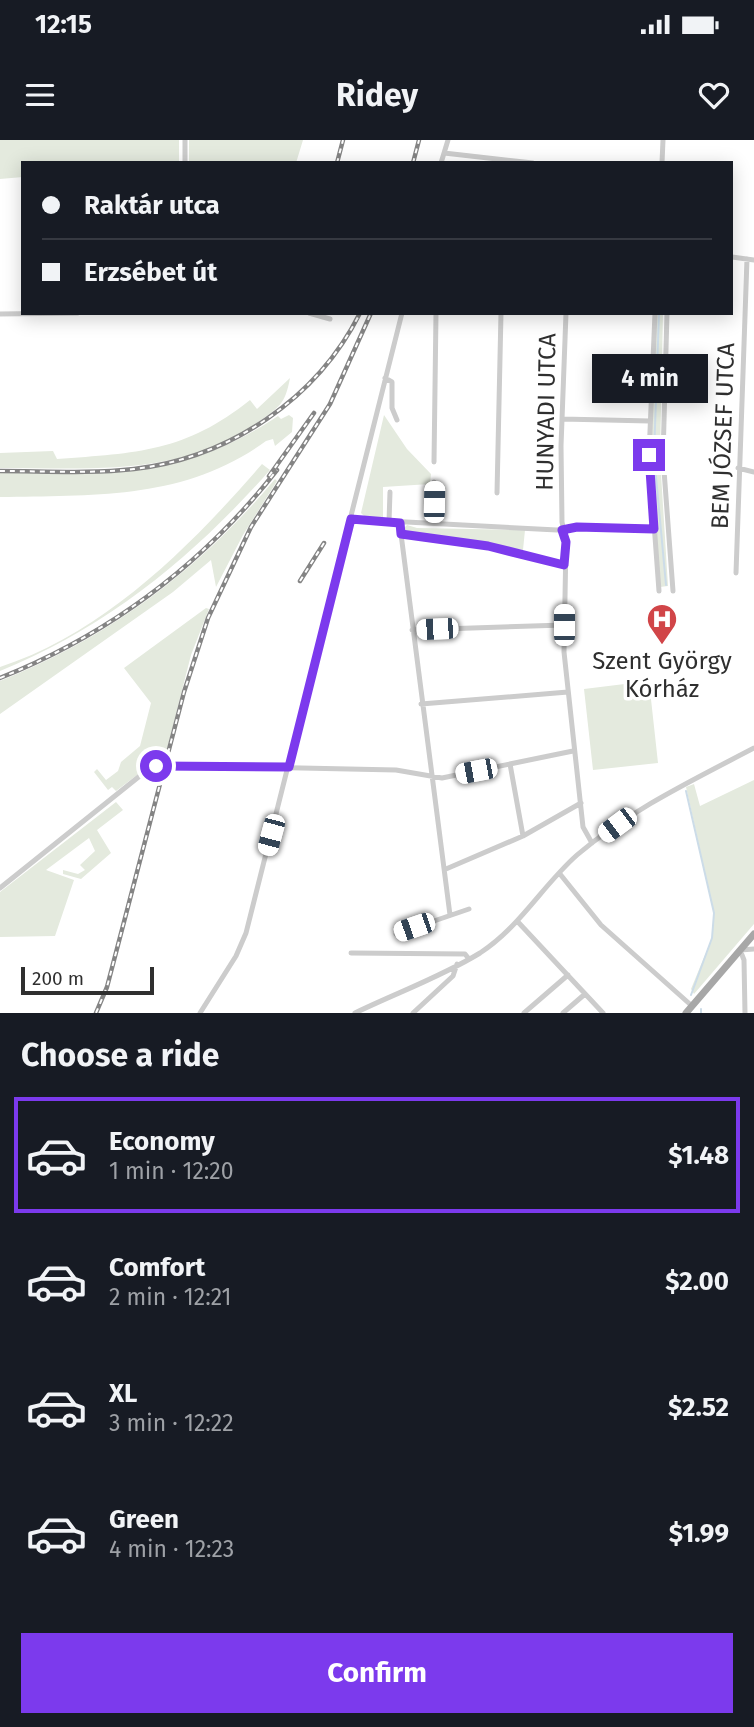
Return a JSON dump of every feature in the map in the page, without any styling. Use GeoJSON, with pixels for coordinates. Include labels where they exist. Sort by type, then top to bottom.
{"type":"FeatureCollection","features":[{"type":"Feature","properties":{"kind":"main road"},"geometry":{"type":"LineString","coordinates":[[686,1013],[754,934]]}},
{"type":"Feature","properties":{"kind":"street"},"geometry":{"type":"LineString","coordinates":[[186,140],[186,161]]}},
{"type":"Feature","properties":{"kind":"street"},"geometry":{"type":"LineString","coordinates":[[442,161],[447,140]]}},
{"type":"Feature","properties":{"kind":"street"},"geometry":{"type":"LineString","coordinates":[[662,161],[663,140]]}},
{"type":"Feature","properties":{"kind":"street"},"geometry":{"type":"LineString","coordinates":[[444,153],[515,161]]}},
{"type":"Feature","properties":{"kind":"street"},"geometry":{"type":"LineString","coordinates":[[733,257],[754,260]]}},
{"type":"Feature","properties":{"kind":"street","name":"BEM JÓZSEF UTCA"},"geometry":{"type":"LineString","coordinates":[[736,573],[747,259]]}},
{"type":"Feature","properties":{"kind":"street"},"geometry":{"type":"LineString","coordinates":[[0,314],[21,314]]}},
{"type":"Feature","properties":{"kind":"street"},"geometry":{"type":"LineString","coordinates":[[316,315],[330,319]]}},
{"type":"Feature","properties":{"kind":"street"},"geometry":{"type":"LineString","coordinates":[[200,1013],[242,944],[401,315]]}},
{"type":"Feature","properties":{"kind":"street"},"geometry":{"type":"LineString","coordinates":[[434,462],[436,315]]}},
{"type":"Feature","properties":{"kind":"street"},"geometry":{"type":"LineString","coordinates":[[497,493],[501,315]]}},
{"type":"Feature","properties":{"kind":"street","name":"HUNYADI UTCA"},"geometry":{"type":"LineString","coordinates":[[566,315],[562,419],[562,530],[566,542],[564,625],[573,751],[584,833],[592,844]]}},
{"type":"Feature","properties":{"kind":"street"},"geometry":{"type":"LineString","coordinates":[[656,315],[649,462],[659,592]]}},
{"type":"Feature","properties":{"kind":"street"},"geometry":{"type":"LineString","coordinates":[[667,315],[663,457],[673,591]]}},
{"type":"Feature","properties":{"kind":"street"},"geometry":{"type":"LineString","coordinates":[[385,378],[392,382],[392,408],[397,420]]}},
{"type":"Feature","properties":{"kind":"street"},"geometry":{"type":"LineString","coordinates":[[562,419],[650,421]]}},
{"type":"Feature","properties":{"kind":"street"},"geometry":{"type":"LineString","coordinates":[[738,468],[754,472]]}},
{"type":"Feature","properties":{"kind":"street"},"geometry":{"type":"LineString","coordinates":[[433,523],[434,482]]}},
{"type":"Feature","properties":{"kind":"street"},"geometry":{"type":"LineString","coordinates":[[389,522],[390,492]]}},
{"type":"Feature","properties":{"kind":"street"},"geometry":{"type":"LineString","coordinates":[[351,519],[562,530],[577,527],[654,529]]}},
{"type":"Feature","properties":{"kind":"street"},"geometry":{"type":"LineString","coordinates":[[400,523],[421,705],[446,869],[450,915]]}},
{"type":"Feature","properties":{"kind":"street"},"geometry":{"type":"LineString","coordinates":[[401,534],[488,546],[564,565]]}},
{"type":"Feature","properties":{"kind":"street"},"geometry":{"type":"LineString","coordinates":[[412,630],[564,625]]}},
{"type":"Feature","properties":{"kind":"street"},"geometry":{"type":"LineString","coordinates":[[421,705],[568,692]]}},
{"type":"Feature","properties":{"kind":"street"},"geometry":{"type":"LineString","coordinates":[[355,1013],[469,959],[518,922],[560,874],[592,844],[668,792],[754,748]]}},
{"type":"Feature","properties":{"kind":"street"},"geometry":{"type":"LineString","coordinates":[[0,888],[156,766],[396,770],[433,778],[573,751]]}},
{"type":"Feature","properties":{"kind":"street"},"geometry":{"type":"LineString","coordinates":[[510,764],[523,836]]}},
{"type":"Feature","properties":{"kind":"street"},"geometry":{"type":"LineString","coordinates":[[446,869],[523,836],[581,803]]}},
{"type":"Feature","properties":{"kind":"street"},"geometry":{"type":"LineString","coordinates":[[560,874],[601,925],[692,1006]]}},
{"type":"Feature","properties":{"kind":"street"},"geometry":{"type":"LineString","coordinates":[[396,934],[468,909]]}},
{"type":"Feature","properties":{"kind":"street"},"geometry":{"type":"LineString","coordinates":[[518,922],[603,1013]]}},
{"type":"Feature","properties":{"kind":"street"},"geometry":{"type":"LineString","coordinates":[[745,1013],[744,960],[740,950],[754,949]]}},
{"type":"Feature","properties":{"kind":"street"},"geometry":{"type":"LineString","coordinates":[[351,953],[465,954],[469,959]]}},
{"type":"Feature","properties":{"kind":"street"},"geometry":{"type":"LineString","coordinates":[[413,1013],[453,976],[457,964]]}},
{"type":"Feature","properties":{"kind":"street"},"geometry":{"type":"LineString","coordinates":[[524,1013],[568,975]]}},
{"type":"Feature","properties":{"kind":"street"},"geometry":{"type":"LineString","coordinates":[[564,1013],[585,994]]}},
{"type":"Feature","properties":{"kind":"shaded area"},"geometry":{"type":"Polygon","coordinates":[[[0,140],[179,140],[179,161],[21,161],[21,177],[0,179],[0,140]]]}},
{"type":"Feature","properties":{"kind":"shaded area"},"geometry":{"type":"Polygon","coordinates":[[[189,140],[303,140],[297,161],[189,161],[189,140]]]}},
{"type":"Feature","properties":{"kind":"shaded area"},"geometry":{"type":"Polygon","coordinates":[[[655,315],[663,315],[660,458],[668,586],[660,587],[650,460],[655,315]]]}},
{"type":"Feature","properties":{"kind":"shaded area"},"geometry":{"type":"Polygon","coordinates":[[[290,378],[283,400],[271,413],[228,440],[197,453],[133,466],[0,468],[0,453],[53,451],[57,459],[112,455],[159,447],[204,430],[250,400],[257,409],[290,378]]]}},
{"type":"Feature","properties":{"kind":"shaded area"},"geometry":{"type":"Polygon","coordinates":[[[289,415],[293,418],[292,432],[275,446],[273,439],[266,441],[235,460],[204,474],[171,484],[105,494],[0,497],[0,473],[111,472],[177,462],[210,452],[243,437],[278,416],[281,419],[289,415]]]}},
{"type":"Feature","properties":{"kind":"shaded area"},"geometry":{"type":"Polygon","coordinates":[[[384,415],[407,449],[431,474],[430,484],[383,487],[383,518],[365,517],[361,513],[384,415]]]}},
{"type":"Feature","properties":{"kind":"shaded area"},"geometry":{"type":"Polygon","coordinates":[[[262,464],[270,470],[241,502],[211,532],[147,587],[77,633],[39,653],[0,671],[0,667],[39,652],[75,632],[144,583],[206,525],[262,464]]]}},
{"type":"Feature","properties":{"kind":"shaded area"},"geometry":{"type":"Polygon","coordinates":[[[275,479],[277,481],[243,535],[216,587],[211,560],[173,592],[0,714],[0,681],[79,644],[150,598],[215,543],[275,479]]]}},
{"type":"Feature","properties":{"kind":"shaded area"},"geometry":{"type":"Polygon","coordinates":[[[407,525],[417,528],[525,530],[523,550],[435,535],[406,536],[402,530],[407,525]]]}},
{"type":"Feature","properties":{"kind":"shaded area"},"geometry":{"type":"Polygon","coordinates":[[[206,608],[209,609],[191,655],[166,753],[116,791],[112,787],[108,790],[94,772],[97,769],[106,780],[118,771],[121,762],[140,746],[151,703],[124,668],[206,608]]]}},
{"type":"Feature","properties":{"kind":"shaded area"},"geometry":{"type":"Polygon","coordinates":[[[649,681],[658,763],[593,770],[584,689],[649,681]]]}},
{"type":"Feature","properties":{"kind":"shaded area"},"geometry":{"type":"Polygon","coordinates":[[[754,780],[754,924],[694,994],[691,989],[712,938],[714,913],[686,787],[694,784],[700,806],[754,780]]]}},
{"type":"Feature","properties":{"kind":"shaded area"},"geometry":{"type":"Polygon","coordinates":[[[116,802],[123,810],[97,830],[111,853],[81,879],[63,874],[63,870],[78,874],[85,870],[80,865],[95,851],[89,838],[46,870],[74,880],[55,936],[0,937],[0,892],[116,802]]]}},
{"type":"Feature","properties":{"kind":"waterway"},"geometry":{"type":"LineString","coordinates":[[659,315],[654,455],[666,585]]}},
{"type":"Feature","properties":{"kind":"waterway"},"geometry":{"type":"LineString","coordinates":[[686,791],[714,913],[712,938],[691,995]]}},
{"type":"Feature","properties":{"kind":"railway"},"geometry":{"type":"LineString","coordinates":[[338,161],[343,140]]}},
{"type":"Feature","properties":{"kind":"railway"},"geometry":{"type":"LineString","coordinates":[[414,161],[419,140]]}},
{"type":"Feature","properties":{"kind":"railway"},"geometry":{"type":"LineString","coordinates":[[0,471],[117,471],[169,463],[203,452],[236,437],[295,397],[320,372],[342,344],[359,315]]}},
{"type":"Feature","properties":{"kind":"railway"},"geometry":{"type":"LineString","coordinates":[[96,1013],[107,987],[184,692],[208,618],[251,527],[330,404],[370,315]]}},
{"type":"Feature","properties":{"kind":"railway"},"geometry":{"type":"LineString","coordinates":[[269,476],[314,413]]}},
{"type":"Feature","properties":{"kind":"railway"},"geometry":{"type":"LineString","coordinates":[[0,678],[79,640],[152,592],[218,536],[277,470]]}},
{"type":"Feature","properties":{"kind":"railway"},"geometry":{"type":"LineString","coordinates":[[300,581],[324,543]]}},
{"type":"Feature","properties":{"kind":"place","name":"Szent György Kórház"},"geometry":{"type":"Point","coordinates":[662,646]}},
{"type":"Feature","properties":{"kind":"route"},"geometry":{"type":"LineString","coordinates":[[156,766],[289,767],[351,519],[400,523],[401,534],[488,546],[564,565],[566,542],[562,530],[577,527],[654,529],[649,455]]}}]}
